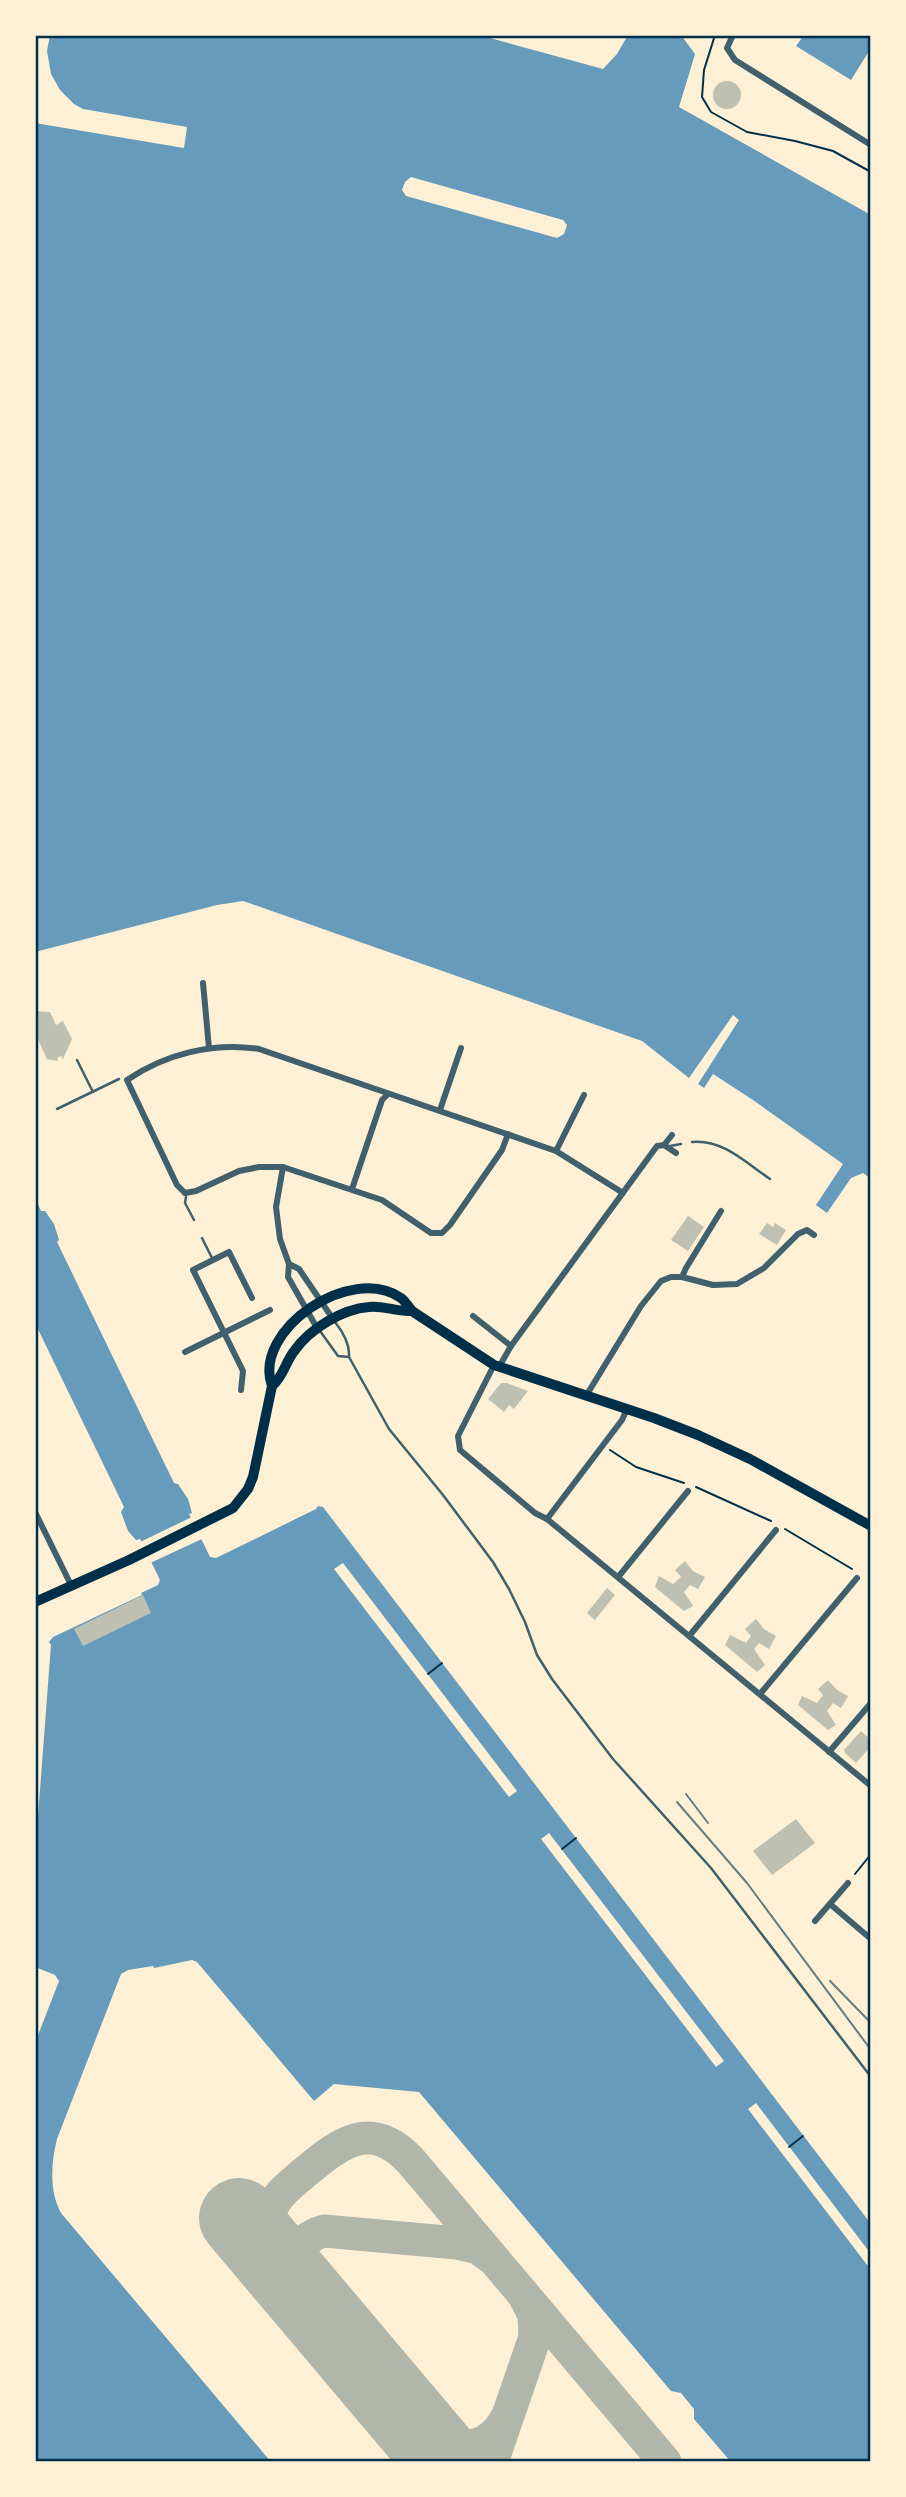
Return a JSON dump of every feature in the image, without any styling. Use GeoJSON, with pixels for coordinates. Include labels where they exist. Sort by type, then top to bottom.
{"type":"FeatureCollection","features":[{"type":"Feature","properties":{"kind":"highway"},"geometry":{"type":"LineString","coordinates":[[35,1602],[129,1560],[233,1508],[251,1484],[272,1386],[268,1373],[278,1345],[290,1325],[306,1310],[320,1300],[344,1291],[369,1289],[385,1291],[402,1298],[412,1311],[497,1366],[698,1435],[750,1459],[871,1526]]}},
{"type":"Feature","properties":{"kind":"highway"},"geometry":{"type":"LineString","coordinates":[[272,1386],[281,1379],[294,1350],[317,1328],[333,1319],[352,1310],[367,1307],[380,1307],[396,1312],[412,1311]]}},
{"type":"Feature","properties":{"kind":"street"},"geometry":{"type":"LineString","coordinates":[[733,35],[727,48],[735,60],[871,145]]}},
{"type":"Feature","properties":{"kind":"street"},"geometry":{"type":"LineString","coordinates":[[203,983],[209,1048]]}},
{"type":"Feature","properties":{"kind":"street"},"geometry":{"type":"LineString","coordinates":[[508,1134],[502,1150],[450,1225],[442,1233],[431,1233],[382,1200],[284,1167],[259,1167],[239,1171],[185,1195],[177,1185],[122,1079],[169,1058],[209,1048],[238,1046],[259,1049],[440,1110],[508,1134],[556,1151],[623,1193]]}},
{"type":"Feature","properties":{"kind":"street"},"geometry":{"type":"LineString","coordinates":[[440,1110],[461,1048]]}},
{"type":"Feature","properties":{"kind":"street"},"geometry":{"type":"LineString","coordinates":[[352,1189],[382,1100],[388,1094]]}},
{"type":"Feature","properties":{"kind":"street"},"geometry":{"type":"LineString","coordinates":[[556,1151],[584,1095]]}},
{"type":"Feature","properties":{"kind":"street"},"geometry":{"type":"LineString","coordinates":[[665,1146],[672,1135]]}},
{"type":"Feature","properties":{"kind":"street"},"geometry":{"type":"LineString","coordinates":[[676,1153],[665,1146],[657,1146],[497,1366],[458,1437],[457,1444],[467,1458],[619,1576],[871,1786]]}},
{"type":"Feature","properties":{"kind":"street"},"geometry":{"type":"LineString","coordinates":[[284,1167],[276,1207],[280,1239],[289,1264],[288,1277],[317,1328]]}},
{"type":"Feature","properties":{"kind":"street"},"geometry":{"type":"LineString","coordinates":[[682,1278],[685,1268],[721,1211]]}},
{"type":"Feature","properties":{"kind":"street"},"geometry":{"type":"LineString","coordinates":[[586,1396],[653,1287],[664,1279],[682,1278],[727,1286],[737,1284],[753,1277],[774,1260],[798,1234],[807,1230],[814,1235]]}},
{"type":"Feature","properties":{"kind":"street"},"geometry":{"type":"LineString","coordinates":[[241,1390],[243,1371],[193,1270],[229,1252],[253,1298]]}},
{"type":"Feature","properties":{"kind":"street"},"geometry":{"type":"LineString","coordinates":[[289,1264],[299,1269],[333,1319]]}},
{"type":"Feature","properties":{"kind":"street"},"geometry":{"type":"LineString","coordinates":[[185,1352],[270,1310]]}},
{"type":"Feature","properties":{"kind":"street"},"geometry":{"type":"LineString","coordinates":[[473,1316],[511,1346]]}},
{"type":"Feature","properties":{"kind":"street"},"geometry":{"type":"LineString","coordinates":[[547,1519],[627,1409]]}},
{"type":"Feature","properties":{"kind":"street"},"geometry":{"type":"LineString","coordinates":[[619,1576],[688,1490]]}},
{"type":"Feature","properties":{"kind":"street"},"geometry":{"type":"LineString","coordinates":[[35,1512],[71,1585]]}},
{"type":"Feature","properties":{"kind":"street"},"geometry":{"type":"LineString","coordinates":[[690,1635],[776,1530]]}},
{"type":"Feature","properties":{"kind":"street"},"geometry":{"type":"LineString","coordinates":[[760,1693],[858,1576]]}},
{"type":"Feature","properties":{"kind":"street"},"geometry":{"type":"LineString","coordinates":[[829,1752],[871,1703]]}},
{"type":"Feature","properties":{"kind":"street"},"geometry":{"type":"LineString","coordinates":[[815,1921],[848,1884]]}},
{"type":"Feature","properties":{"kind":"street"},"geometry":{"type":"LineString","coordinates":[[830,1904],[871,1939]]}},
{"type":"Feature","properties":{"kind":"lane"},"geometry":{"type":"LineString","coordinates":[[77,1060],[93,1092]]}},
{"type":"Feature","properties":{"kind":"lane"},"geometry":{"type":"LineString","coordinates":[[57,1109],[122,1079]]}},
{"type":"Feature","properties":{"kind":"lane"},"geometry":{"type":"LineString","coordinates":[[692,1142],[719,1144],[770,1179]]}},
{"type":"Feature","properties":{"kind":"lane"},"geometry":{"type":"LineString","coordinates":[[665,1146],[681,1144]]}},
{"type":"Feature","properties":{"kind":"lane"},"geometry":{"type":"LineString","coordinates":[[185,1195],[194,1220]]}},
{"type":"Feature","properties":{"kind":"lane"},"geometry":{"type":"LineString","coordinates":[[202,1238],[213,1260]]}},
{"type":"Feature","properties":{"kind":"lane"},"geometry":{"type":"LineString","coordinates":[[333,1319],[350,1349],[349,1357],[389,1429],[493,1562],[509,1589],[537,1655],[552,1679],[613,1759],[712,1868],[871,2077]]}},
{"type":"Feature","properties":{"kind":"lane"},"geometry":{"type":"LineString","coordinates":[[317,1328],[338,1356],[349,1357]]}},
{"type":"Feature","properties":{"kind":"path"},"geometry":{"type":"LineString","coordinates":[[560,35],[592,35]]}},
{"type":"Feature","properties":{"kind":"path"},"geometry":{"type":"LineString","coordinates":[[715,35],[704,70],[702,97],[711,112],[747,132],[833,151],[871,172]]}},
{"type":"Feature","properties":{"kind":"path"},"geometry":{"type":"LineString","coordinates":[[603,1444],[636,1467],[710,1491],[779,1526],[858,1576]]}},
{"type":"Feature","properties":{"kind":"path"},"geometry":{"type":"LineString","coordinates":[[428,1674],[442,1663]]}},
{"type":"Feature","properties":{"kind":"path"},"geometry":{"type":"LineString","coordinates":[[562,1849],[576,1838]]}},
{"type":"Feature","properties":{"kind":"path"},"geometry":{"type":"LineString","coordinates":[[848,1884],[871,1854]]}},
{"type":"Feature","properties":{"kind":"path"},"geometry":{"type":"LineString","coordinates":[[789,2147],[803,2136]]}},
{"type":"Feature","properties":{"kind":"water"},"geometry":{"type":"Polygon","coordinates":[[[35,35],[479,35],[603,69],[617,54],[628,35],[681,35],[695,54],[679,107],[871,215],[871,1179],[863,1173],[851,1178],[827,1213],[816,1205],[843,1164],[713,1074],[704,1088],[698,1084],[739,1020],[733,1015],[689,1078],[642,1041],[243,901],[217,905],[35,952],[35,35]]]}},
{"type":"Feature","properties":{"kind":"water"},"geometry":{"type":"Polygon","coordinates":[[[804,35],[871,35],[871,48],[851,80],[796,46],[804,35]]]}},
{"type":"Feature","properties":{"kind":"water"},"geometry":{"type":"Polygon","coordinates":[[[35,1197],[41,1211],[45,1211],[54,1224],[59,1240],[57,1242],[174,1483],[178,1484],[188,1499],[192,1513],[189,1514],[210,1557],[216,1558],[318,1506],[323,1507],[871,2224],[871,2462],[731,2462],[694,2419],[694,2409],[681,2393],[671,2391],[419,2092],[334,2084],[314,2101],[197,1962],[192,1960],[128,1970],[121,1974],[57,2139],[52,2167],[54,2196],[61,2213],[271,2462],[35,2462],[35,2043],[59,1981],[55,1975],[35,1967],[35,1856],[51,1645],[49,1642],[53,1637],[142,1595],[141,1593],[158,1585],[160,1580],[140,1539],[136,1540],[128,1531],[121,1512],[124,1507],[35,1323],[35,1197]]]}},
{"type":"Feature","properties":{"kind":"pier"},"geometry":{"type":"Polygon","coordinates":[[[35,35],[50,35],[47,51],[51,74],[60,90],[74,104],[83,109],[187,127],[184,148],[35,123],[35,35]]]}},
{"type":"Feature","properties":{"kind":"pier"},"geometry":{"type":"Polygon","coordinates":[[[411,177],[563,220],[567,225],[564,234],[557,238],[406,196],[402,190],[411,177]]]}},
{"type":"Feature","properties":{"kind":"pier"},"geometry":{"type":"Polygon","coordinates":[[[194,1516],[204,1538],[148,1564],[136,1544],[194,1516]]]}},
{"type":"Feature","properties":{"kind":"pier"},"geometry":{"type":"Polygon","coordinates":[[[343,1563],[517,1791],[509,1797],[334,1569],[343,1563]]]}},
{"type":"Feature","properties":{"kind":"pier"},"geometry":{"type":"Polygon","coordinates":[[[549,1833],[724,2061],[716,2067],[541,1839],[549,1833]]]}},
{"type":"Feature","properties":{"kind":"pier"},"geometry":{"type":"Polygon","coordinates":[[[756,2103],[871,2254],[871,2270],[748,2109],[756,2103]]]}},
{"type":"Feature","properties":{"kind":"building"},"geometry":{"type":"Polygon","coordinates":[[[727,81],[737,85],[741,95],[737,105],[727,109],[717,105],[713,95],[717,85],[727,81]]]}},
{"type":"Feature","properties":{"kind":"building"},"geometry":{"type":"Polygon","coordinates":[[[35,1011],[50,1012],[56,1025],[63,1021],[72,1039],[63,1059],[61,1056],[57,1058],[58,1061],[47,1059],[35,1033],[35,1011]]]}},
{"type":"Feature","properties":{"kind":"building"},"geometry":{"type":"Polygon","coordinates":[[[688,1216],[704,1227],[688,1251],[671,1240],[688,1216]]]}},
{"type":"Feature","properties":{"kind":"building"},"geometry":{"type":"Polygon","coordinates":[[[767,1223],[773,1227],[775,1223],[786,1230],[777,1245],[759,1234],[767,1223]]]}},
{"type":"Feature","properties":{"kind":"building"},"geometry":{"type":"Polygon","coordinates":[[[501,1383],[528,1391],[514,1409],[509,1405],[504,1412],[488,1399],[501,1383]]]}},
{"type":"Feature","properties":{"kind":"building"},"geometry":{"type":"Polygon","coordinates":[[[685,1561],[693,1571],[705,1577],[698,1589],[690,1585],[684,1592],[693,1606],[684,1611],[655,1587],[659,1576],[673,1584],[681,1577],[675,1570],[685,1561]]]}},
{"type":"Feature","properties":{"kind":"building"},"geometry":{"type":"Polygon","coordinates":[[[607,1588],[615,1595],[595,1620],[587,1613],[607,1588]]]}},
{"type":"Feature","properties":{"kind":"building"},"geometry":{"type":"Polygon","coordinates":[[[143,1595],[151,1613],[83,1646],[74,1629],[143,1595]]]}},
{"type":"Feature","properties":{"kind":"building"},"geometry":{"type":"Polygon","coordinates":[[[756,1619],[764,1629],[776,1636],[769,1649],[759,1643],[754,1649],[765,1665],[757,1672],[725,1645],[730,1635],[746,1643],[751,1636],[745,1629],[756,1619]]]}},
{"type":"Feature","properties":{"kind":"building"},"geometry":{"type":"Polygon","coordinates":[[[828,1680],[837,1690],[848,1696],[841,1708],[833,1703],[827,1711],[836,1725],[828,1730],[798,1705],[802,1696],[817,1703],[823,1695],[818,1689],[828,1680]]]}},
{"type":"Feature","properties":{"kind":"building"},"geometry":{"type":"Polygon","coordinates":[[[861,1731],[871,1740],[871,1746],[856,1763],[844,1750],[861,1731]]]}},
{"type":"Feature","properties":{"kind":"building"},"geometry":{"type":"Polygon","coordinates":[[[796,1819],[815,1843],[772,1875],[753,1851],[796,1819]]]}},
{"type":"Feature","properties":{"kind":"taxiway"},"geometry":{"type":"LineString","coordinates":[[279,2265],[269,2243],[267,2225],[273,2205],[287,2188],[330,2153],[355,2140],[381,2140],[395,2147],[410,2160],[665,2462]]}},
{"type":"Feature","properties":{"kind":"taxiway"},"geometry":{"type":"LineString","coordinates":[[299,2289],[294,2270],[297,2253],[307,2240],[324,2231],[457,2243],[478,2248],[489,2256]]}},
{"type":"Feature","properties":{"kind":"taxiway"},"geometry":{"type":"LineString","coordinates":[[492,2462],[535,2337],[534,2315],[526,2299]]}},
{"type":"Feature","properties":{"kind":"taxiway"},"geometry":{"type":"LineString","coordinates":[[418,2430],[442,2443],[467,2446],[489,2439],[507,2417]]}},
{"type":"Feature","properties":{"kind":"runway"},"geometry":{"type":"LineString","coordinates":[[239,2218],[445,2462]]}},
{"type":"Feature","properties":{"kind":"tram line"},"geometry":{"type":"LineString","coordinates":[[686,1794],[708,1823]]}},
{"type":"Feature","properties":{"kind":"tram line"},"geometry":{"type":"LineString","coordinates":[[677,1802],[747,1883],[871,2050]]}},
{"type":"Feature","properties":{"kind":"tram line"},"geometry":{"type":"LineString","coordinates":[[830,1981],[871,2023]]}}]}
